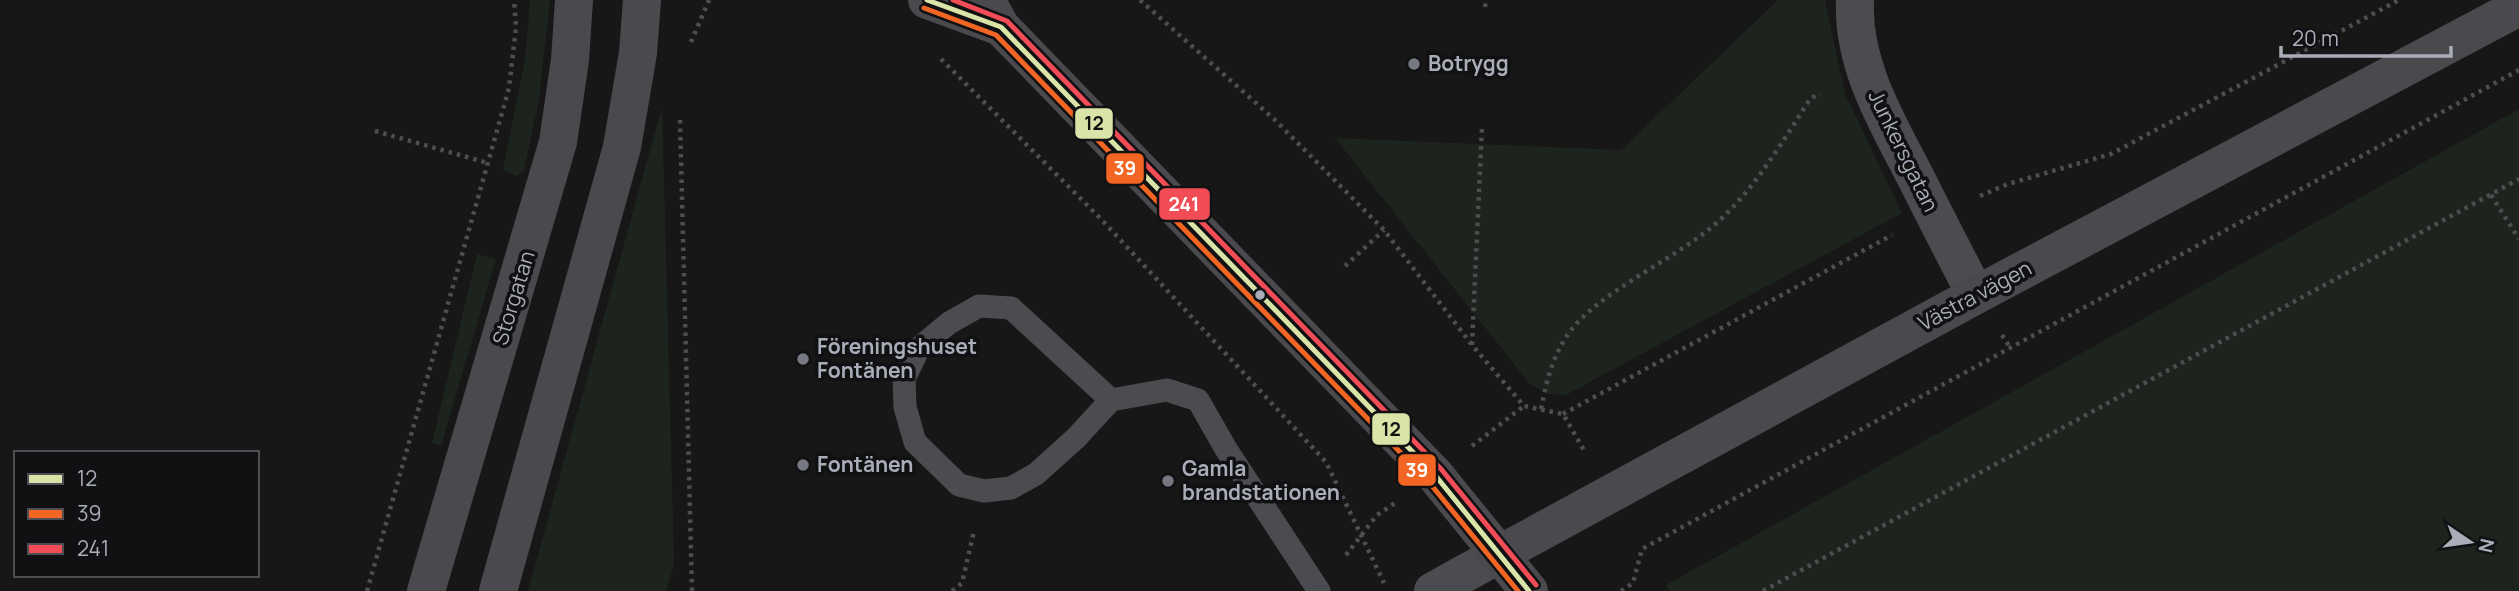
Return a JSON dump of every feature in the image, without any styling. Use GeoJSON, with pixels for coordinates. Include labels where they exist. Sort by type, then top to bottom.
{"type":"FeatureCollection","features":[{"type":"Feature","properties":{"kind":"main road","name":"Storgatan"},"geometry":{"type":"LineString","coordinates":[[426,591],[558,142],[570,60],[574,0]]}},
{"type":"Feature","properties":{"kind":"main road"},"geometry":{"type":"LineString","coordinates":[[498,591],[622,147],[638,54],[642,0]]}},
{"type":"Feature","properties":{"kind":"main road"},"geometry":{"type":"LineString","coordinates":[[927,0],[994,14],[1434,475],[1529,591]]}},
{"type":"Feature","properties":{"kind":"main road","name":"Västra vägen"},"geometry":{"type":"LineString","coordinates":[[1497,555],[1976,295],[2519,7]]}},
{"type":"Feature","properties":{"kind":"street","name":"Junkersgatan"},"geometry":{"type":"LineString","coordinates":[[1855,0],[1854,22],[1862,66],[1887,122],[1976,295]]}},
{"type":"Feature","properties":{"kind":"street","name":"Västra vägen"},"geometry":{"type":"LineString","coordinates":[[1433,591],[1497,555]]}},
{"type":"Feature","properties":{"kind":"lane"},"geometry":{"type":"LineString","coordinates":[[1111,400],[1011,308],[979,306],[949,323],[919,348],[904,379],[905,407],[915,442],[940,470],[959,485],[984,491],[1011,488],[1036,474],[1076,438],[1111,400],[1167,390],[1198,400],[1226,449],[1319,591]]}},
{"type":"Feature","properties":{"kind":"path"},"geometry":{"type":"LineString","coordinates":[[367,591],[509,88],[516,27],[514,0]]}},
{"type":"Feature","properties":{"kind":"path"},"geometry":{"type":"LineString","coordinates":[[690,46],[709,0]]}},
{"type":"Feature","properties":{"kind":"path"},"geometry":{"type":"LineString","coordinates":[[1140,0],[1275,119],[1384,230],[1472,345],[1524,406],[1563,414],[1642,549]]}},
{"type":"Feature","properties":{"kind":"path"},"geometry":{"type":"LineString","coordinates":[[1486,0],[1486,7]]}},
{"type":"Feature","properties":{"kind":"path"},"geometry":{"type":"LineString","coordinates":[[936,54],[1100,218],[1326,462],[1388,591]]}},
{"type":"Feature","properties":{"kind":"path"},"geometry":{"type":"LineString","coordinates":[[1541,409],[1548,372],[1565,337],[1583,315],[1720,219],[1762,171],[1810,99],[1862,66]]}},
{"type":"Feature","properties":{"kind":"path"},"geometry":{"type":"LineString","coordinates":[[1636,591],[1633,583],[1642,549],[2519,70]]}},
{"type":"Feature","properties":{"kind":"path"},"geometry":{"type":"LineString","coordinates":[[680,111],[692,591]]}},
{"type":"Feature","properties":{"kind":"path"},"geometry":{"type":"LineString","coordinates":[[1472,345],[1482,127]]}},
{"type":"Feature","properties":{"kind":"path"},"geometry":{"type":"LineString","coordinates":[[375,131],[488,163]]}},
{"type":"Feature","properties":{"kind":"path"},"geometry":{"type":"LineString","coordinates":[[1763,591],[2519,179]]}},
{"type":"Feature","properties":{"kind":"path"},"geometry":{"type":"LineString","coordinates":[[2491,195],[2519,239]]}},
{"type":"Feature","properties":{"kind":"path"},"geometry":{"type":"LineString","coordinates":[[1345,266],[1384,230]]}},
{"type":"Feature","properties":{"kind":"path"},"geometry":{"type":"LineString","coordinates":[[953,591],[962,583],[984,491]]}},
{"type":"Feature","properties":{"kind":"path"},"geometry":{"type":"LineString","coordinates":[[1621,591],[1633,583]]}},
{"type":"Feature","properties":{"kind":"shaded area"},"geometry":{"type":"Polygon","coordinates":[[[530,0],[550,0],[539,99],[524,171],[517,176],[503,169],[525,60],[530,0]]]}},
{"type":"Feature","properties":{"kind":"shaded area"},"geometry":{"type":"Polygon","coordinates":[[[1778,0],[1825,0],[1845,94],[1902,213],[1566,395],[1548,394],[1529,383],[1335,138],[1621,150],[1778,0]]]}},
{"type":"Feature","properties":{"kind":"shaded area"},"geometry":{"type":"Polygon","coordinates":[[[662,107],[674,563],[666,591],[528,591],[662,107]]]}},
{"type":"Feature","properties":{"kind":"shaded area"},"geometry":{"type":"Polygon","coordinates":[[[2519,109],[2519,591],[1670,591],[1666,585],[2519,109]]]}},
{"type":"Feature","properties":{"kind":"shaded area"},"geometry":{"type":"Polygon","coordinates":[[[477,254],[496,259],[441,446],[432,443],[477,254]]]}},
{"type":"Feature","properties":{"kind":"transit line","name":"12"},"geometry":{"type":"LineString","coordinates":[[927,0],[1001,27],[1435,475],[1529,591]]}},
{"type":"Feature","properties":{"kind":"transit line","name":"241"},"geometry":{"type":"LineString","coordinates":[[953,0],[1007,21],[1441,469],[1536,585]]}},
{"type":"Feature","properties":{"kind":"transit line","name":"39"},"geometry":{"type":"LineString","coordinates":[[924,8],[996,35],[1428,481],[1518,591]]}},
{"type":"Feature","properties":{"kind":"place","name":"Botrygg"},"geometry":{"type":"Point","coordinates":[1414,64]}},
{"type":"Feature","properties":{"kind":"place","name":"Föreningshuset Fontänen"},"geometry":{"type":"Point","coordinates":[803,359]}},
{"type":"Feature","properties":{"kind":"place","name":"Fontänen"},"geometry":{"type":"Point","coordinates":[803,465]}},
{"type":"Feature","properties":{"kind":"place","name":"Gamla brandstationen"},"geometry":{"type":"Point","coordinates":[1168,481]}}]}
